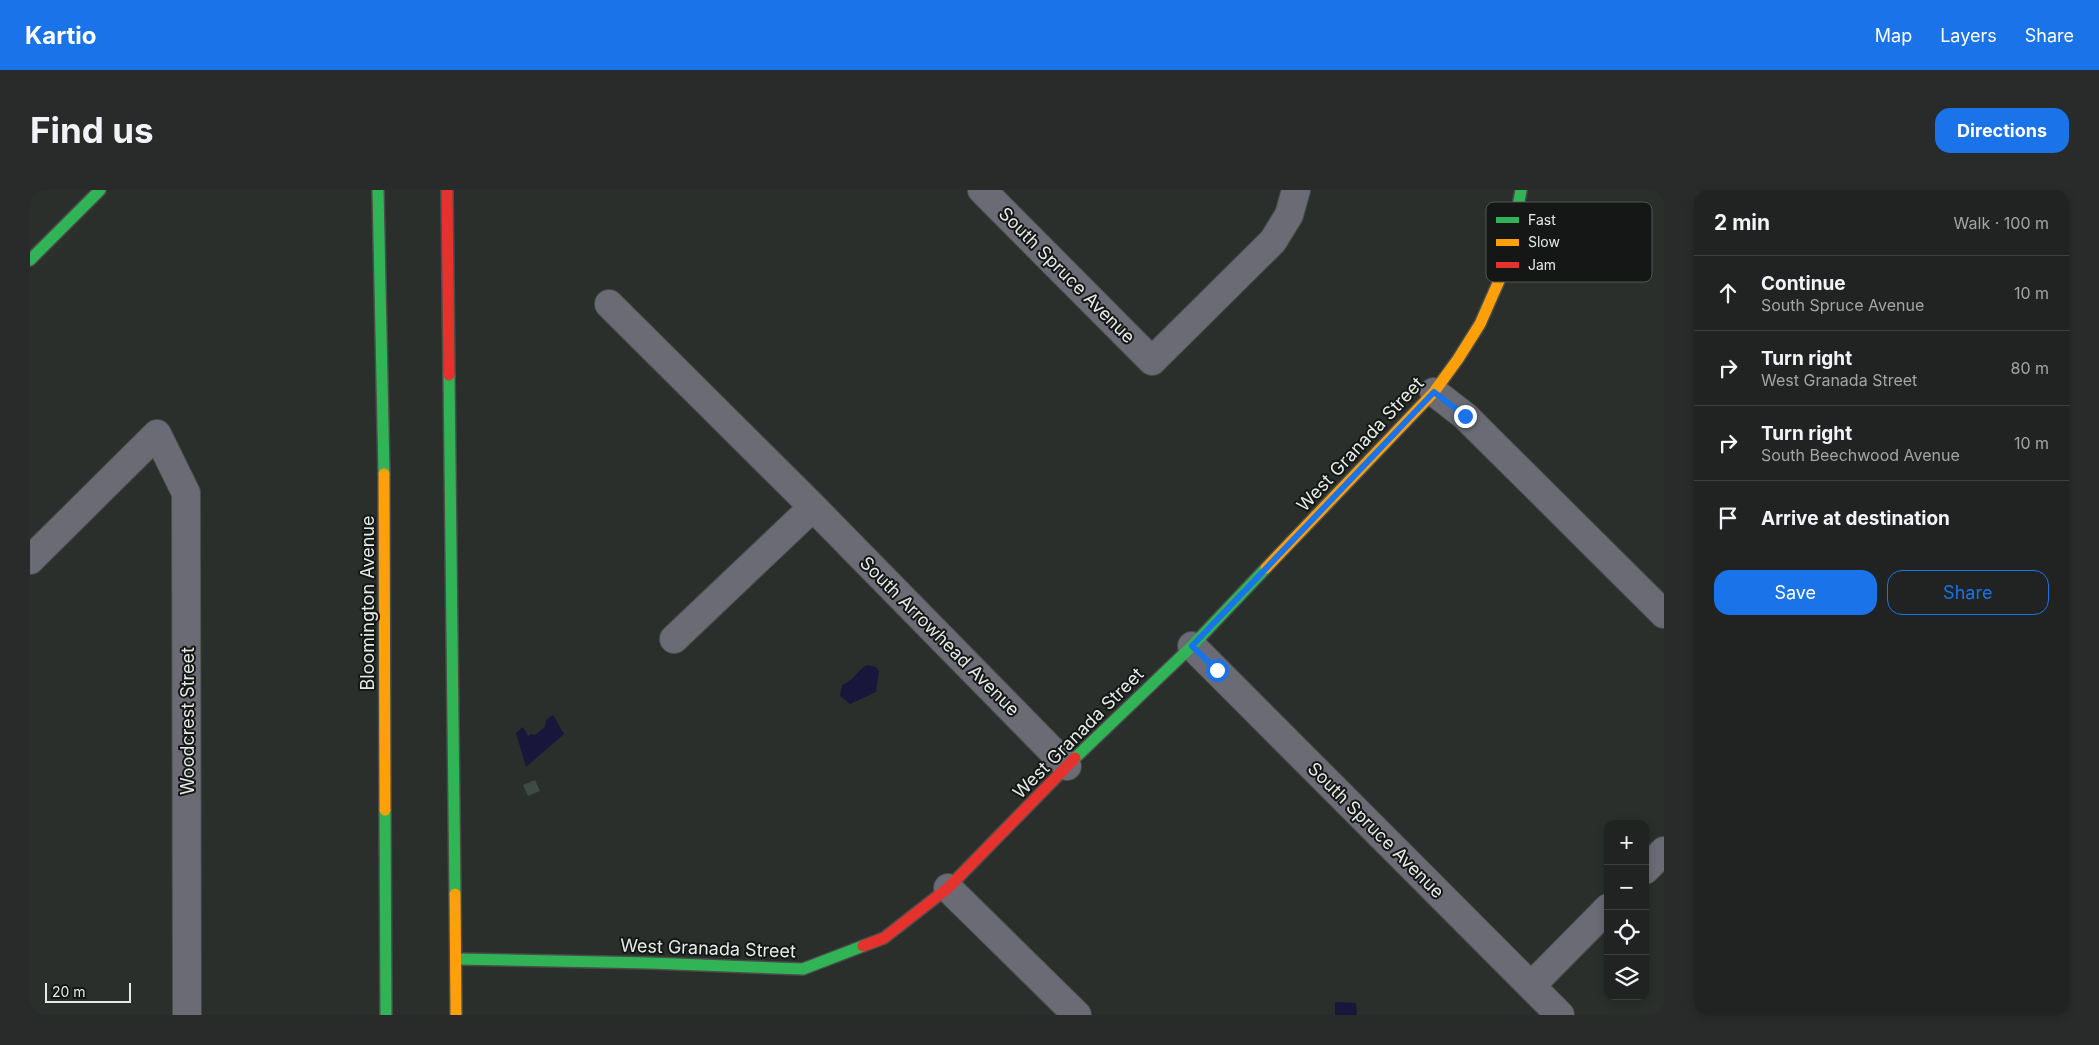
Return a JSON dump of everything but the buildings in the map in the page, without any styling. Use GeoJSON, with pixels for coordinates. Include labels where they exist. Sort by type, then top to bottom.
{"type":"FeatureCollection","features":[{"type":"Feature","properties":{"kind":"main road"},"geometry":{"type":"LineString","coordinates":[[30,260],[100,190]]}},
{"type":"Feature","properties":{"kind":"main road","name":"Bloomington Avenue"},"geometry":{"type":"LineString","coordinates":[[378,190],[384,454],[386,1015]]}},
{"type":"Feature","properties":{"kind":"main road"},"geometry":{"type":"LineString","coordinates":[[447,190],[456,1015]]}},
{"type":"Feature","properties":{"kind":"main road","name":"West Granada Street"},"geometry":{"type":"LineString","coordinates":[[456,959],[650,963],[803,969],[884,938],[948,888],[1067,766],[1192,646],[1434,392],[1457,363],[1477,330],[1500,282]]}},
{"type":"Feature","properties":{"kind":"street","name":"South Spruce Avenue"},"geometry":{"type":"LineString","coordinates":[[982,190],[1152,361],[1272,241],[1289,215],[1296,190]]}},
{"type":"Feature","properties":{"kind":"street","name":"South Arrowhead Avenue"},"geometry":{"type":"LineString","coordinates":[[609,304],[813,507],[1067,766]]}},
{"type":"Feature","properties":{"kind":"street"},"geometry":{"type":"LineString","coordinates":[[1434,392],[1465,416],[1664,614]]}},
{"type":"Feature","properties":{"kind":"street","name":"Woodcrest Street"},"geometry":{"type":"LineString","coordinates":[[30,560],[157,434],[186,492],[187,1015]]}},
{"type":"Feature","properties":{"kind":"street"},"geometry":{"type":"LineString","coordinates":[[674,639],[813,507]]}},
{"type":"Feature","properties":{"kind":"street","name":"South Spruce Avenue"},"geometry":{"type":"LineString","coordinates":[[1192,646],[1560,1015]]}},
{"type":"Feature","properties":{"kind":"street"},"geometry":{"type":"LineString","coordinates":[[1649,866],[1664,851]]}},
{"type":"Feature","properties":{"kind":"street"},"geometry":{"type":"LineString","coordinates":[[948,888],[1077,1015]]}},
{"type":"Feature","properties":{"kind":"street"},"geometry":{"type":"LineString","coordinates":[[1531,986],[1606,910]]}},
{"type":"Feature","properties":{"kind":"shaded area"},"geometry":{"type":"Polygon","coordinates":[[[867,665],[876,667],[879,671],[876,692],[850,704],[840,696],[842,685],[850,681],[867,665]]]}},
{"type":"Feature","properties":{"kind":"shaded area"},"geometry":{"type":"Polygon","coordinates":[[[553,715],[564,734],[526,767],[516,733],[523,727],[528,736],[531,734],[535,735],[545,727],[546,720],[553,715]]]}},
{"type":"Feature","properties":{"kind":"shaded area"},"geometry":{"type":"Polygon","coordinates":[[[1335,1002],[1356,1003],[1357,1015],[1335,1015],[1335,1002]]]}},
{"type":"Feature","properties":{"kind":"traffic: fast"},"geometry":{"type":"LineString","coordinates":[[30,260],[100,190]]}},
{"type":"Feature","properties":{"kind":"traffic: fast"},"geometry":{"type":"LineString","coordinates":[[378,190],[384,474]]}},
{"type":"Feature","properties":{"kind":"traffic: fast"},"geometry":{"type":"LineString","coordinates":[[1519,202],[1521,190]]}},
{"type":"Feature","properties":{"kind":"traffic: fast"},"geometry":{"type":"LineString","coordinates":[[449,375],[455,894]]}},
{"type":"Feature","properties":{"kind":"traffic: fast"},"geometry":{"type":"LineString","coordinates":[[1075,758],[1192,646],[1266,568]]}},
{"type":"Feature","properties":{"kind":"traffic: fast"},"geometry":{"type":"LineString","coordinates":[[385,810],[386,1015]]}},
{"type":"Feature","properties":{"kind":"traffic: fast"},"geometry":{"type":"LineString","coordinates":[[456,959],[650,963],[803,969],[863,946]]}},
{"type":"Feature","properties":{"kind":"traffic: slow"},"geometry":{"type":"LineString","coordinates":[[1266,568],[1434,392],[1480,324],[1499,282]]}},
{"type":"Feature","properties":{"kind":"traffic: slow"},"geometry":{"type":"LineString","coordinates":[[384,474],[385,810]]}},
{"type":"Feature","properties":{"kind":"traffic: slow"},"geometry":{"type":"LineString","coordinates":[[455,894],[456,1015]]}},
{"type":"Feature","properties":{"kind":"traffic: jam"},"geometry":{"type":"LineString","coordinates":[[447,190],[449,375]]}},
{"type":"Feature","properties":{"kind":"traffic: jam"},"geometry":{"type":"LineString","coordinates":[[863,946],[884,938],[948,888],[1075,758]]}},
{"type":"Feature","properties":{"kind":"route"},"geometry":{"type":"LineString","coordinates":[[1217,670],[1192,646],[1434,392],[1465,416]]}}]}
